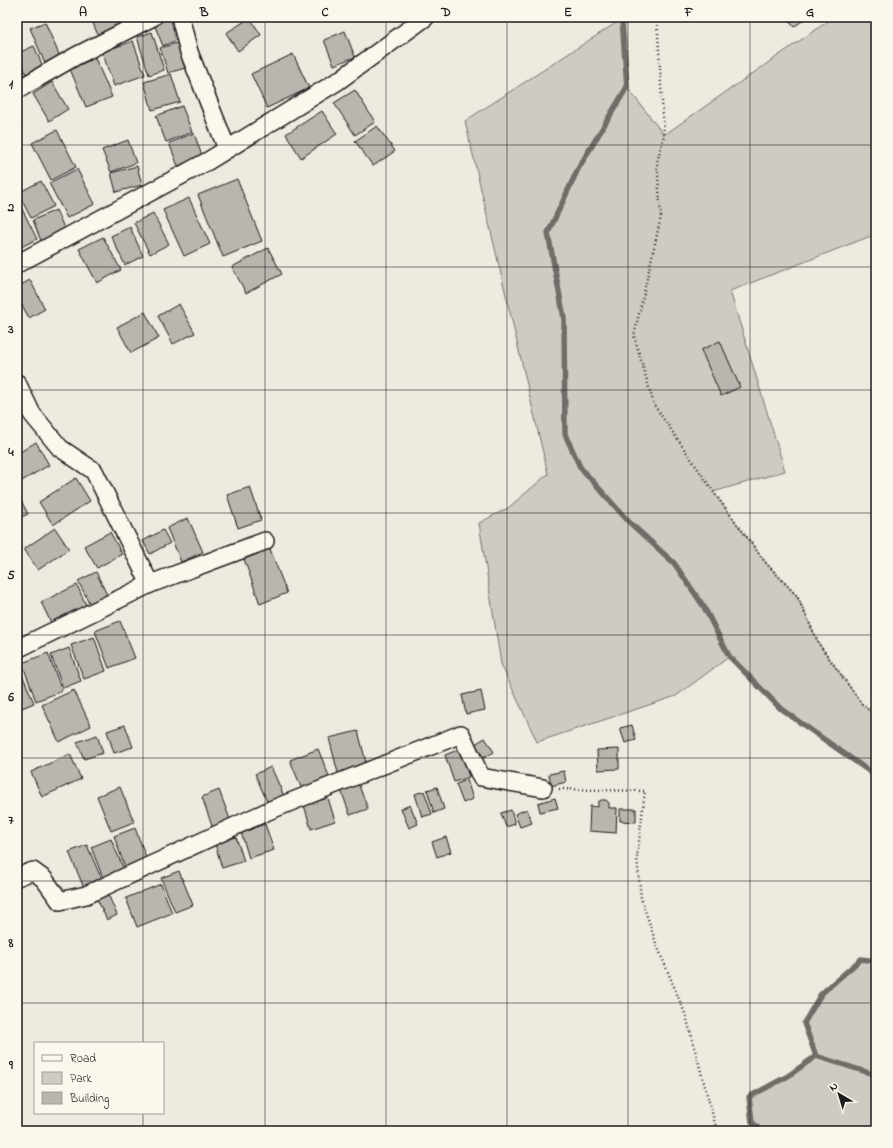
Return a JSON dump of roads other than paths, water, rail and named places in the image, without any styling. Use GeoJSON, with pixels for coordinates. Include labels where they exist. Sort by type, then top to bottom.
{"type":"FeatureCollection","features":[{"type":"Feature","properties":{"kind":"street"},"geometry":{"type":"LineString","coordinates":[[17,90],[76,56],[153,17]]}},
{"type":"Feature","properties":{"kind":"street"},"geometry":{"type":"LineString","coordinates":[[180,17],[189,52],[228,149]]}},
{"type":"Feature","properties":{"kind":"street"},"geometry":{"type":"LineString","coordinates":[[17,264],[208,162],[338,81],[426,17]]}},
{"type":"Feature","properties":{"kind":"street"},"geometry":{"type":"LineString","coordinates":[[17,382],[32,414],[60,448],[94,471],[150,584]]}},
{"type":"Feature","properties":{"kind":"street"},"geometry":{"type":"LineString","coordinates":[[17,649],[150,584],[265,541]]}},
{"type":"Feature","properties":{"kind":"street"},"geometry":{"type":"LineString","coordinates":[[17,877],[33,871],[44,879],[60,901],[86,895],[268,811],[461,734],[481,777],[542,788]]}},
{"type":"Feature","properties":{"kind":"waterway"},"geometry":{"type":"LineString","coordinates":[[620,17],[622,19],[627,87],[578,169],[548,233],[564,318],[565,434],[580,467],[629,522],[674,563],[704,607],[729,656],[781,709],[876,776]]}},
{"type":"Feature","properties":{"kind":"waterway"},"geometry":{"type":"LineString","coordinates":[[876,961],[861,959],[821,994],[804,1023],[816,1056],[876,1075]]}},
{"type":"Feature","properties":{"kind":"waterway"},"geometry":{"type":"LineString","coordinates":[[761,1131],[752,1122],[749,1097],[788,1076],[816,1056]]}}]}
